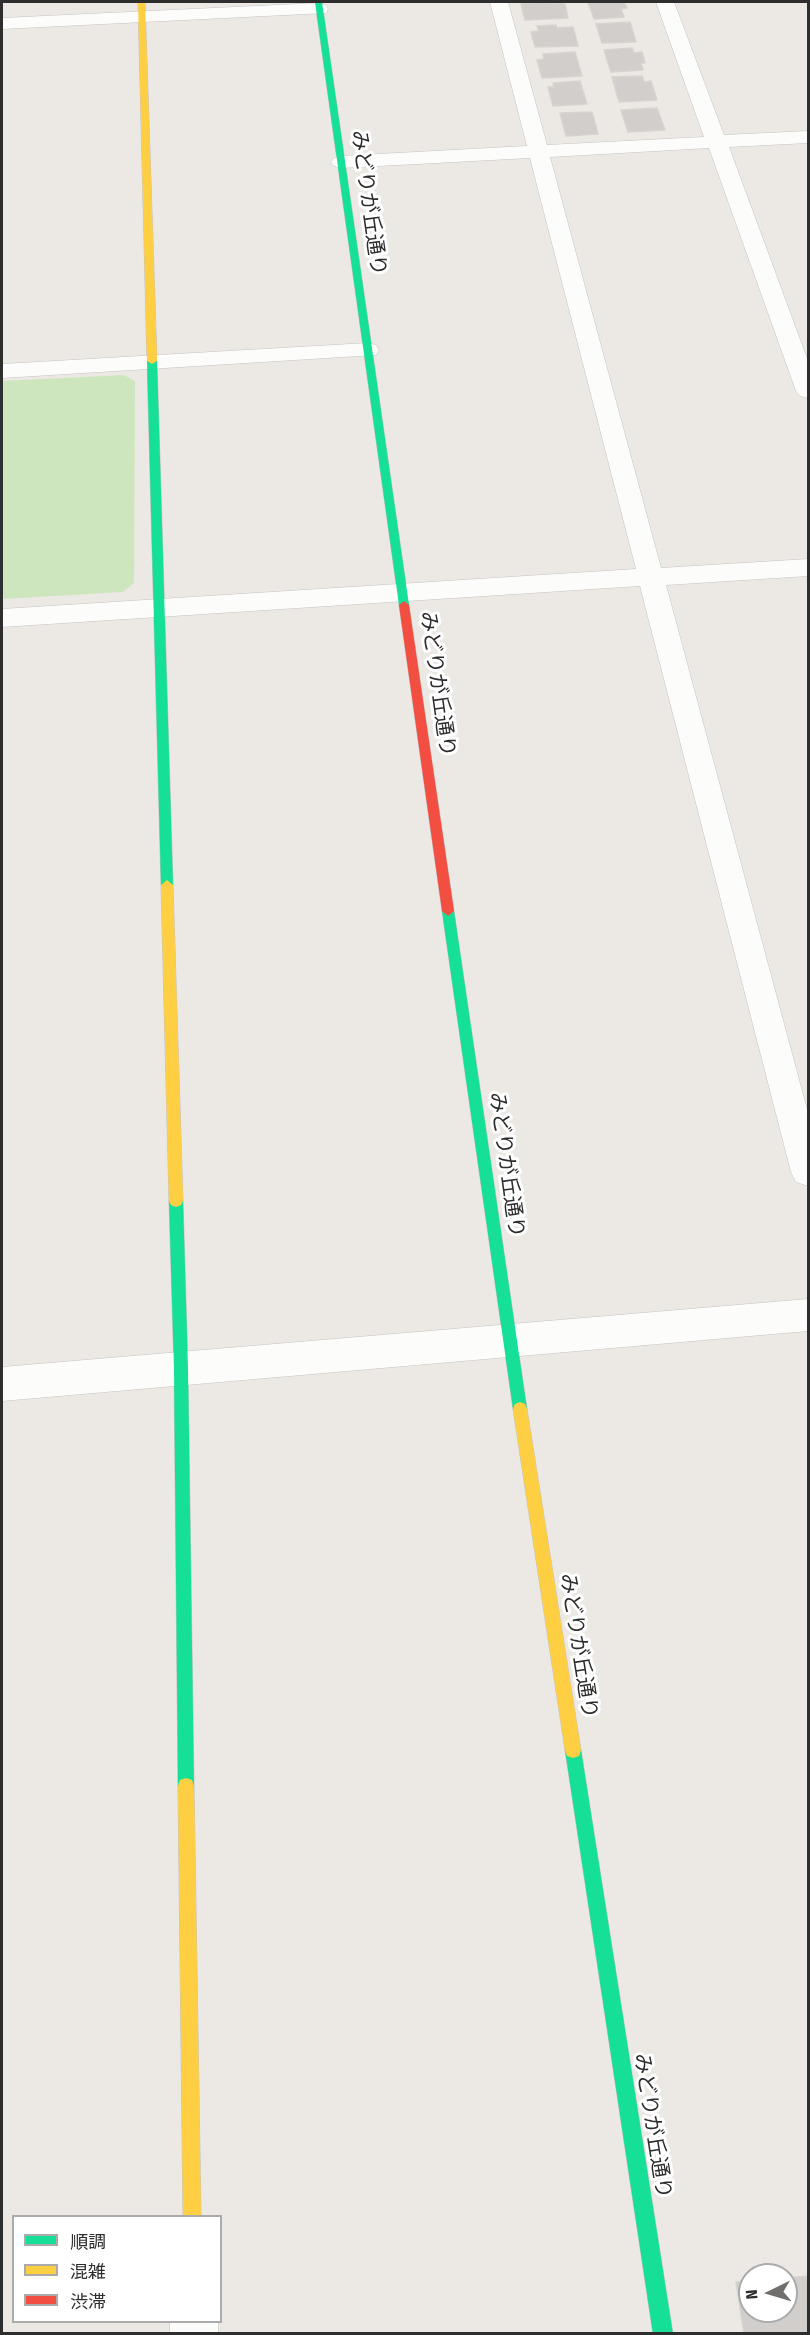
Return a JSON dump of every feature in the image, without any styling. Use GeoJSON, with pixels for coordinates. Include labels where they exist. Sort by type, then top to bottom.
{"type":"FeatureCollection","features":[{"type":"Feature","properties":{"kind":"street"},"geometry":{"type":"LineString","coordinates":[[499,2],[808,1172]]}},
{"type":"Feature","properties":{"kind":"street"},"geometry":{"type":"LineString","coordinates":[[665,2],[808,391]]}},
{"type":"Feature","properties":{"kind":"street"},"geometry":{"type":"LineString","coordinates":[[2,24],[141,9],[319,5]]}},
{"type":"Feature","properties":{"kind":"street","name":"みどりが丘通り"},"geometry":{"type":"LineString","coordinates":[[319,5],[510,1341],[663,2334]]}},
{"type":"Feature","properties":{"kind":"street"},"geometry":{"type":"LineString","coordinates":[[141,9],[181,1369],[192,2215]]}},
{"type":"Feature","properties":{"kind":"street"},"geometry":{"type":"LineString","coordinates":[[341,162],[808,137]]}},
{"type":"Feature","properties":{"kind":"street"},"geometry":{"type":"LineString","coordinates":[[2,371],[368,350]]}},
{"type":"Feature","properties":{"kind":"street"},"geometry":{"type":"LineString","coordinates":[[2,618],[808,567]]}},
{"type":"Feature","properties":{"kind":"street"},"geometry":{"type":"LineString","coordinates":[[2,1384],[808,1315]]}},
{"type":"Feature","properties":{"kind":"green space"},"geometry":{"type":"Polygon","coordinates":[[[124,375],[135,381],[134,583],[123,592],[2,599],[2,381],[124,375]]]}},
{"type":"Feature","properties":{"kind":"building"},"geometry":{"type":"Polygon","coordinates":[[[532,2],[565,4],[568,18],[525,20],[521,4],[532,2]]]}},
{"type":"Feature","properties":{"kind":"building"},"geometry":{"type":"Polygon","coordinates":[[[588,2],[624,2],[627,8],[621,9],[624,17],[594,19],[588,2]]]}},
{"type":"Feature","properties":{"kind":"building"},"geometry":{"type":"Polygon","coordinates":[[[630,22],[636,42],[602,43],[596,24],[630,22]]]}},
{"type":"Feature","properties":{"kind":"building"},"geometry":{"type":"Polygon","coordinates":[[[556,25],[557,28],[573,27],[578,46],[535,47],[531,32],[539,31],[537,26],[556,25]]]}},
{"type":"Feature","properties":{"kind":"building"},"geometry":{"type":"Polygon","coordinates":[[[632,48],[634,53],[642,52],[645,63],[641,63],[643,70],[611,72],[604,50],[632,48]]]}},
{"type":"Feature","properties":{"kind":"building"},"geometry":{"type":"Polygon","coordinates":[[[575,52],[582,76],[542,78],[537,60],[544,59],[543,54],[575,52]]]}},
{"type":"Feature","properties":{"kind":"building"},"geometry":{"type":"Polygon","coordinates":[[[642,76],[644,82],[651,81],[657,100],[619,102],[612,77],[642,76]]]}},
{"type":"Feature","properties":{"kind":"building"},"geometry":{"type":"Polygon","coordinates":[[[580,81],[587,104],[553,106],[548,87],[554,87],[553,83],[580,81]]]}},
{"type":"Feature","properties":{"kind":"building"},"geometry":{"type":"Polygon","coordinates":[[[657,108],[665,130],[628,132],[621,110],[657,108]]]}},
{"type":"Feature","properties":{"kind":"building"},"geometry":{"type":"Polygon","coordinates":[[[592,112],[598,134],[566,136],[560,113],[592,112]]]}},
{"type":"Feature","properties":{"kind":"building"},"geometry":{"type":"Polygon","coordinates":[[[808,2276],[808,2334],[744,2334],[742,2323],[798,2323],[798,2277],[808,2276]]]}},
{"type":"Feature","properties":{"kind":"traffic: fast"},"geometry":{"type":"LineString","coordinates":[[318,2],[404,605]]}},
{"type":"Feature","properties":{"kind":"traffic: fast"},"geometry":{"type":"LineString","coordinates":[[152,361],[167,885]]}},
{"type":"Feature","properties":{"kind":"traffic: fast"},"geometry":{"type":"LineString","coordinates":[[448,911],[520,1409]]}},
{"type":"Feature","properties":{"kind":"traffic: fast"},"geometry":{"type":"LineString","coordinates":[[176,1201],[181,1369],[186,1786]]}},
{"type":"Feature","properties":{"kind":"traffic: fast"},"geometry":{"type":"LineString","coordinates":[[573,1750],[663,2334]]}},
{"type":"Feature","properties":{"kind":"traffic: slow"},"geometry":{"type":"LineString","coordinates":[[141,2],[152,361]]}},
{"type":"Feature","properties":{"kind":"traffic: slow"},"geometry":{"type":"LineString","coordinates":[[167,885],[176,1201]]}},
{"type":"Feature","properties":{"kind":"traffic: slow"},"geometry":{"type":"LineString","coordinates":[[520,1409],[573,1750]]}},
{"type":"Feature","properties":{"kind":"traffic: slow"},"geometry":{"type":"LineString","coordinates":[[186,1786],[192,2215]]}},
{"type":"Feature","properties":{"kind":"traffic: jam"},"geometry":{"type":"LineString","coordinates":[[404,605],[448,911]]}}]}
